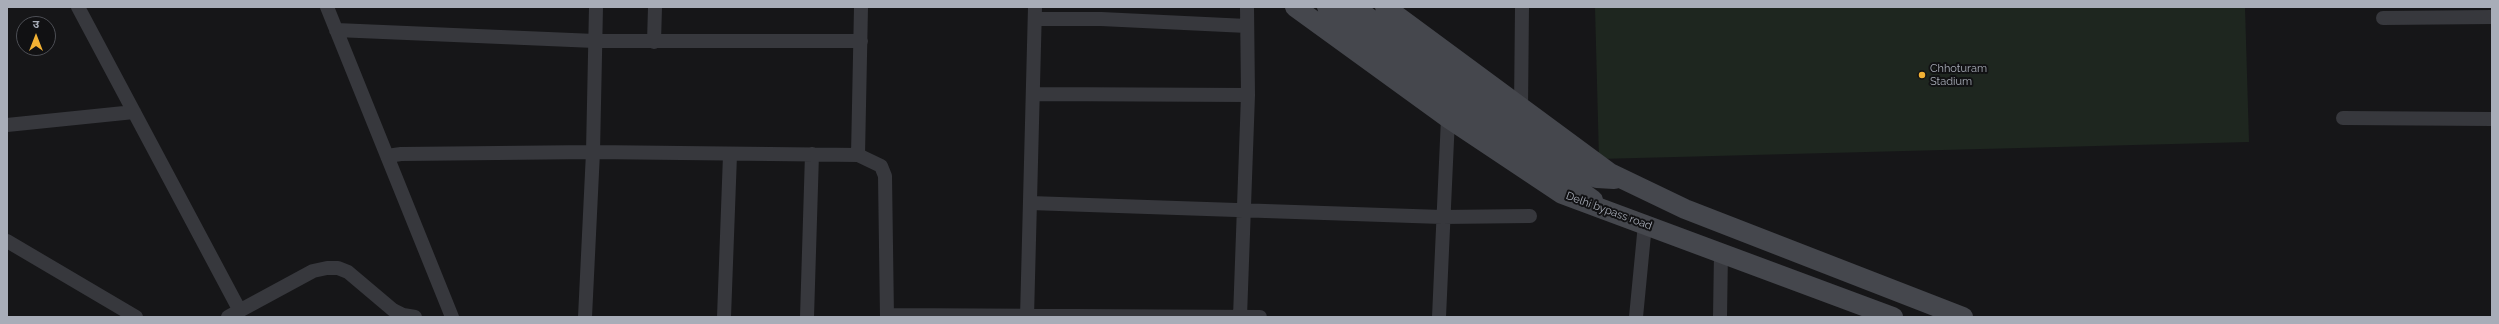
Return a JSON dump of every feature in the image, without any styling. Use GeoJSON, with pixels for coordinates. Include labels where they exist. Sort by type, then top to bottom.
{"type":"FeatureCollection","features":[{"type":"Feature","properties":{"kind":"main road","name":"Delhi bypass road"},"geometry":{"type":"LineString","coordinates":[[1295,7],[1448,118],[1562,194],[1594,208],[1645,224],[1721,252],[1859,311],[1893,317]]}},
{"type":"Feature","properties":{"kind":"main road"},"geometry":{"type":"LineString","coordinates":[[1327,7],[1516,146],[1584,192],[1593,200],[1594,208]]}},
{"type":"Feature","properties":{"kind":"main road"},"geometry":{"type":"LineString","coordinates":[[1354,7],[1583,172],[1598,178],[1622,179]]}},
{"type":"Feature","properties":{"kind":"main road"},"geometry":{"type":"LineString","coordinates":[[1385,7],[1610,173],[1685,209],[1963,317]]}},
{"type":"Feature","properties":{"kind":"street"},"geometry":{"type":"LineString","coordinates":[[78,7],[134,112],[234,314],[313,271],[338,268],[348,272],[393,310],[403,315],[415,317]]}},
{"type":"Feature","properties":{"kind":"street"},"geometry":{"type":"LineString","coordinates":[[327,7],[452,317]]}},
{"type":"Feature","properties":{"kind":"street"},"geometry":{"type":"LineString","coordinates":[[585,317],[593,152],[596,7]]}},
{"type":"Feature","properties":{"kind":"street"},"geometry":{"type":"LineString","coordinates":[[654,42],[655,7]]}},
{"type":"Feature","properties":{"kind":"street"},"geometry":{"type":"LineString","coordinates":[[858,155],[861,7]]}},
{"type":"Feature","properties":{"kind":"street"},"geometry":{"type":"LineString","coordinates":[[1240,317],[1242,210],[1248,95],[1247,7]]}},
{"type":"Feature","properties":{"kind":"street"},"geometry":{"type":"LineString","coordinates":[[1521,108],[1522,7]]}},
{"type":"Feature","properties":{"kind":"street"},"geometry":{"type":"LineString","coordinates":[[1027,316],[1035,13],[1101,19],[1247,26]]}},
{"type":"Feature","properties":{"kind":"street"},"geometry":{"type":"LineString","coordinates":[[2383,18],[2492,17]]}},
{"type":"Feature","properties":{"kind":"street"},"geometry":{"type":"LineString","coordinates":[[336,30],[595,41],[861,41]]}},
{"type":"Feature","properties":{"kind":"street"},"geometry":{"type":"LineString","coordinates":[[1033,94],[1248,95]]}},
{"type":"Feature","properties":{"kind":"street"},"geometry":{"type":"LineString","coordinates":[[7,125],[134,112]]}},
{"type":"Feature","properties":{"kind":"street"},"geometry":{"type":"LineString","coordinates":[[1439,317],[1442,217],[1448,118]]}},
{"type":"Feature","properties":{"kind":"street"},"geometry":{"type":"LineString","coordinates":[[2342,118],[2492,119]]}},
{"type":"Feature","properties":{"kind":"street"},"geometry":{"type":"LineString","coordinates":[[387,156],[401,154],[593,152],[730,155],[858,155],[881,166],[885,176],[887,316],[1260,317]]}},
{"type":"Feature","properties":{"kind":"street"},"geometry":{"type":"LineString","coordinates":[[807,317],[812,154]]}},
{"type":"Feature","properties":{"kind":"street"},"geometry":{"type":"LineString","coordinates":[[724,317],[730,155]]}},
{"type":"Feature","properties":{"kind":"street"},"geometry":{"type":"LineString","coordinates":[[1030,203],[1442,217],[1530,216]]}},
{"type":"Feature","properties":{"kind":"street"},"geometry":{"type":"LineString","coordinates":[[1636,317],[1645,224]]}},
{"type":"Feature","properties":{"kind":"street"},"geometry":{"type":"LineString","coordinates":[[7,241],[136,317]]}},
{"type":"Feature","properties":{"kind":"street"},"geometry":{"type":"LineString","coordinates":[[1720,317],[1721,252]]}},
{"type":"Feature","properties":{"kind":"shaded area","name":"Chhoturam Stadium"},"geometry":{"type":"Polygon","coordinates":[[[1595,7],[2245,7],[2249,142],[1599,159],[1595,7]]]}},
{"type":"Feature","properties":{"kind":"place","name":"Chhoturam Stadium"},"geometry":{"type":"Point","coordinates":[1922,75]}}]}
